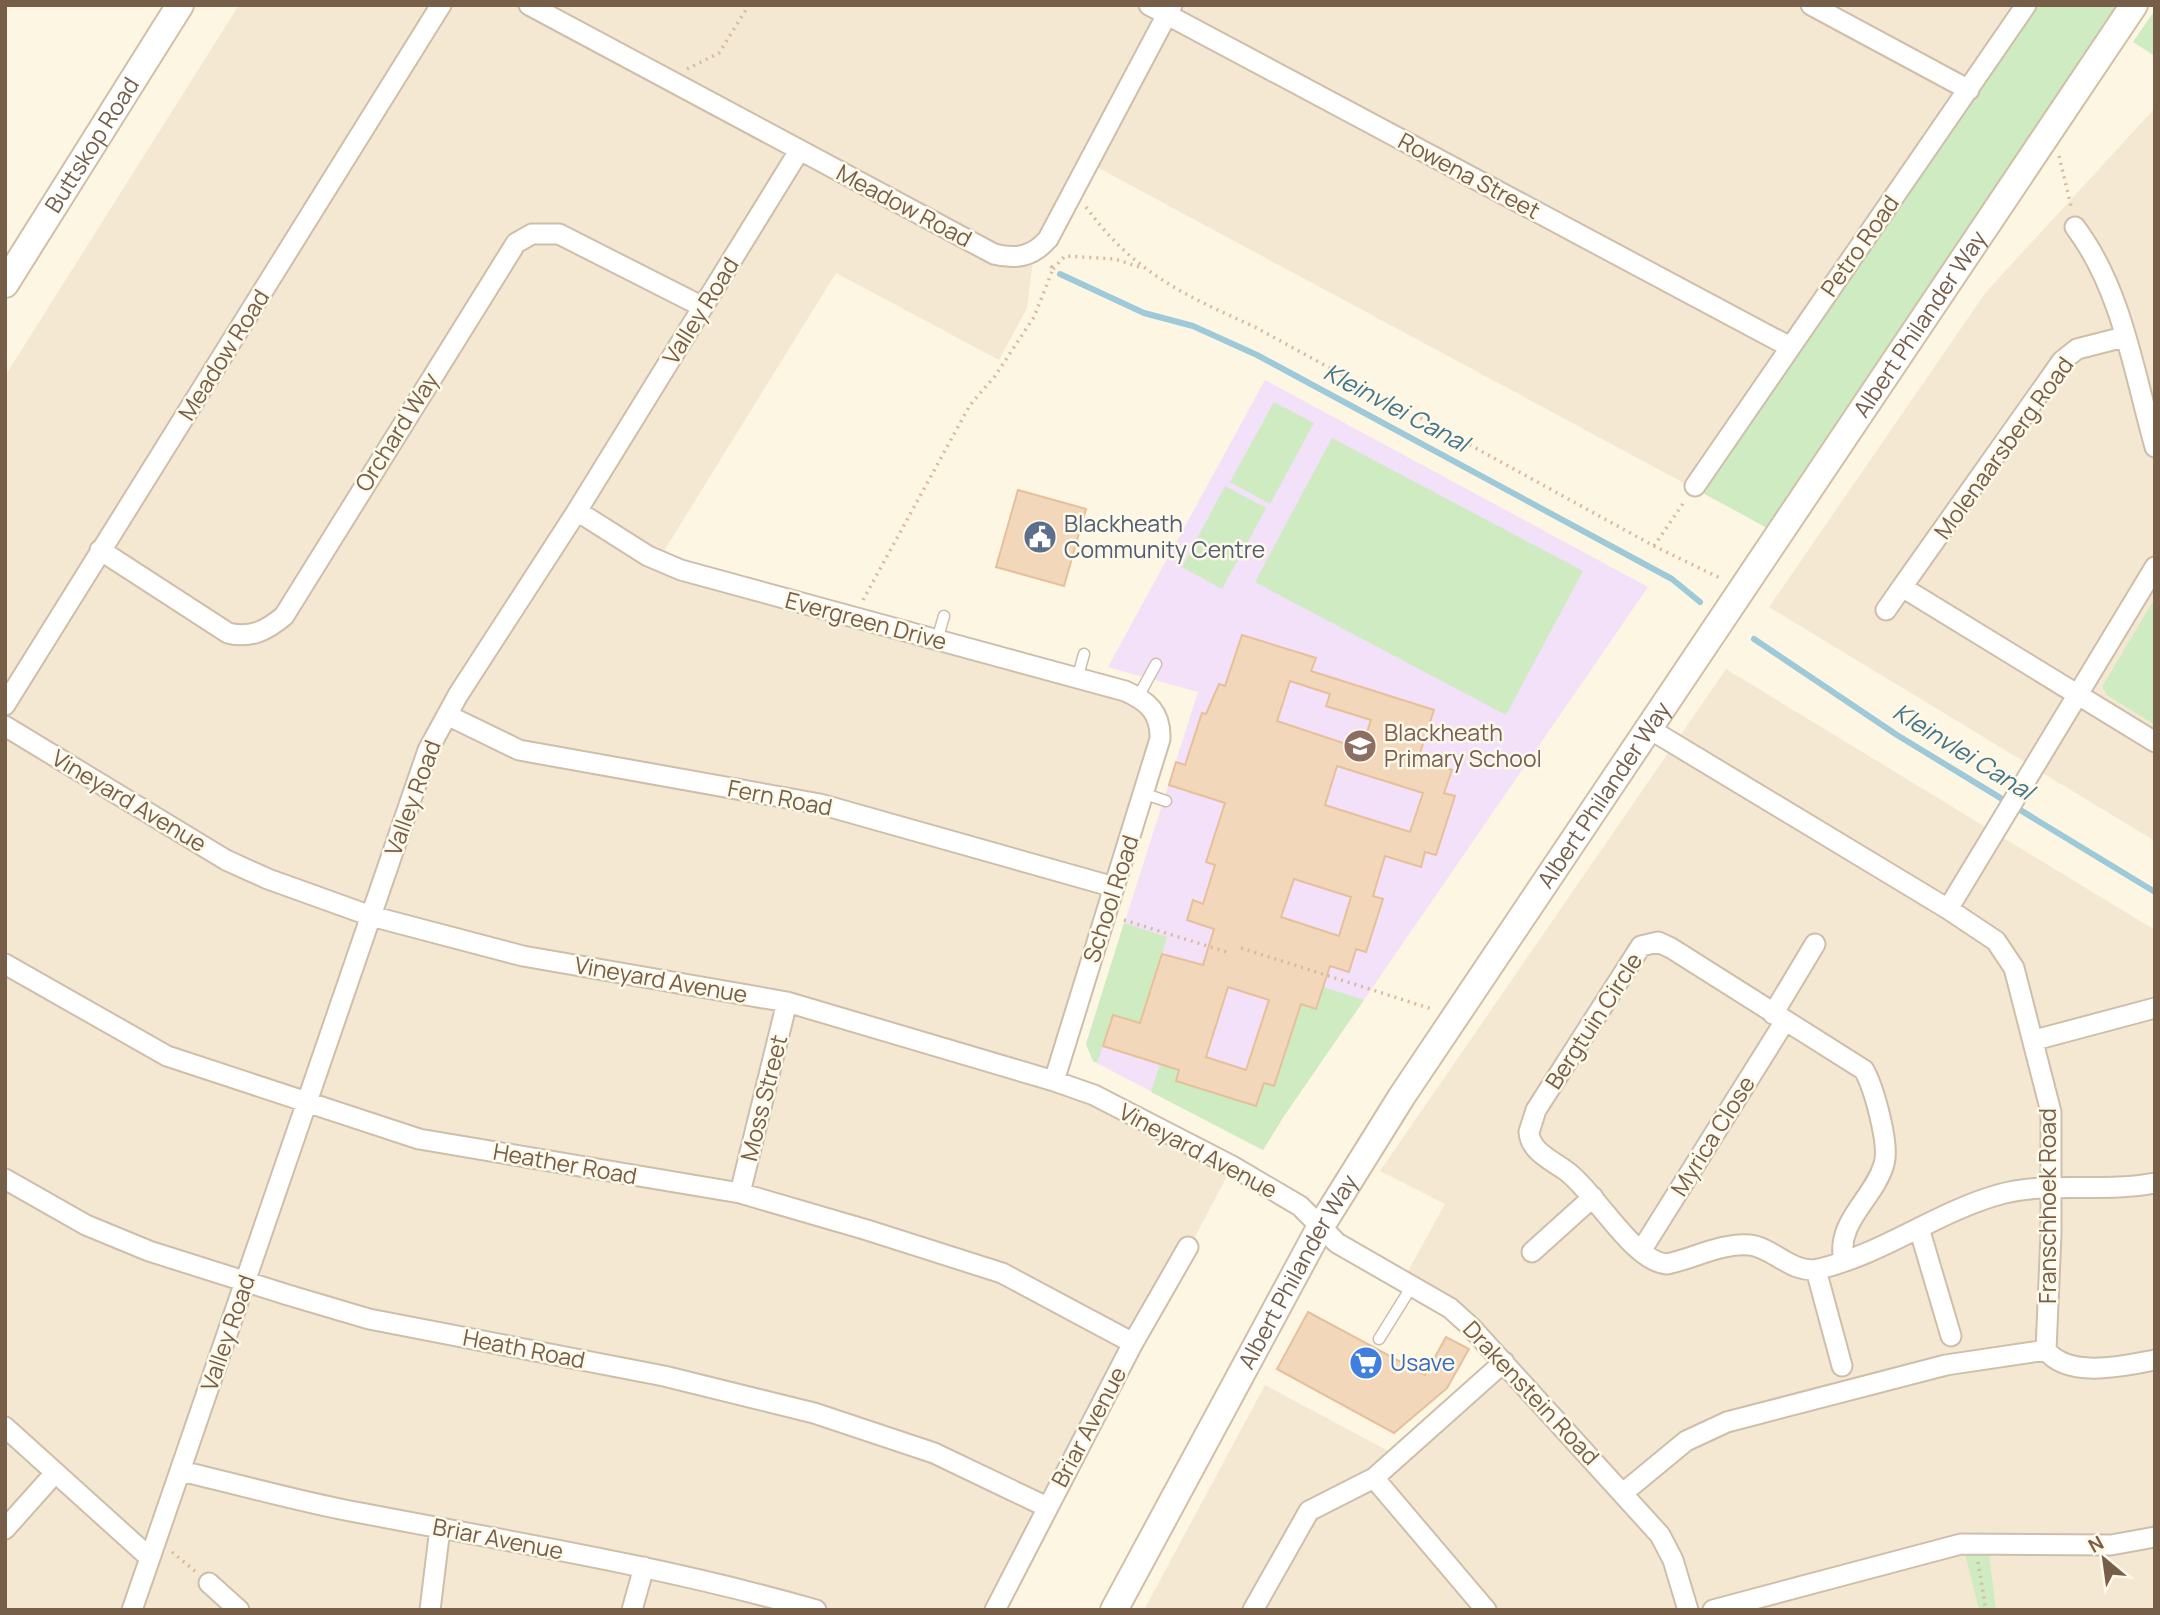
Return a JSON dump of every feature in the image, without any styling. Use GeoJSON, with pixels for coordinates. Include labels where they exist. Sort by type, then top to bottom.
{"type":"FeatureCollection","features":[{"type":"Feature","properties":{"kind":"street","name":"Buttskop Road"},"geometry":{"type":"LineString","coordinates":[[5,284],[23,247],[180,5]]}},
{"type":"Feature","properties":{"kind":"street","name":"Meadow Road"},"geometry":{"type":"LineString","coordinates":[[5,705],[304,229],[441,5]]}},
{"type":"Feature","properties":{"kind":"street","name":"Meadow Road"},"geometry":{"type":"LineString","coordinates":[[528,5],[994,254],[1015,257],[1039,249]]}},
{"type":"Feature","properties":{"kind":"street","name":"Rowena Street"},"geometry":{"type":"LineString","coordinates":[[1149,5],[1170,10],[1790,347]]}},
{"type":"Feature","properties":{"kind":"street"},"geometry":{"type":"LineString","coordinates":[[1811,5],[1969,90]]}},
{"type":"Feature","properties":{"kind":"street","name":"Petro Road"},"geometry":{"type":"LineString","coordinates":[[1695,486],[2026,5]]}},
{"type":"Feature","properties":{"kind":"street","name":"Albert Philander Way"},"geometry":{"type":"LineString","coordinates":[[1114,1610],[1321,1226],[1402,1096],[1709,635],[1730,591],[2134,5]]}},
{"type":"Feature","properties":{"kind":"street"},"geometry":{"type":"LineString","coordinates":[[1039,249],[1048,239],[1075,191],[1170,10]]}},
{"type":"Feature","properties":{"kind":"street","name":"Valley Road"},"geometry":{"type":"LineString","coordinates":[[132,1610],[428,750],[447,715],[577,511],[799,151]]}},
{"type":"Feature","properties":{"kind":"street"},"geometry":{"type":"LineString","coordinates":[[2075,227],[2103,270],[2155,447]]}},
{"type":"Feature","properties":{"kind":"street","name":"Orchard Way"},"geometry":{"type":"LineString","coordinates":[[100,551],[228,633],[240,636],[268,629],[284,615],[516,243],[532,234],[559,234],[703,307]]}},
{"type":"Feature","properties":{"kind":"street","name":"Molenaarsberg Road"},"geometry":{"type":"LineString","coordinates":[[1886,610],[2062,361],[2077,349],[2124,337]]}},
{"type":"Feature","properties":{"kind":"street","name":"Evergreen Drive"},"geometry":{"type":"LineString","coordinates":[[577,511],[663,564],[1138,697],[1146,702],[1158,717]]}},
{"type":"Feature","properties":{"kind":"street"},"geometry":{"type":"LineString","coordinates":[[1948,909],[2155,567]]}},
{"type":"Feature","properties":{"kind":"street"},"geometry":{"type":"LineString","coordinates":[[1902,587],[2155,742]]}},
{"type":"Feature","properties":{"kind":"street","name":"Fern Road"},"geometry":{"type":"LineString","coordinates":[[447,715],[519,750],[537,755],[820,804],[1114,887]]}},
{"type":"Feature","properties":{"kind":"street","name":"School Road"},"geometry":{"type":"LineString","coordinates":[[1054,1081],[1145,794],[1160,739],[1158,717]]}},
{"type":"Feature","properties":{"kind":"street","name":"Vineyard Avenue"},"geometry":{"type":"LineString","coordinates":[[5,726],[226,860],[268,879],[371,916],[523,956],[787,1002],[1054,1081],[1094,1095],[1232,1166],[1300,1206],[1321,1226]]}},
{"type":"Feature","properties":{"kind":"street","name":"Franschhoek Road"},"geometry":{"type":"LineString","coordinates":[[1648,728],[1948,909],[2004,949],[2014,968],[2035,1040],[2051,1112],[2046,1350]]}},
{"type":"Feature","properties":{"kind":"street","name":"Bergtuin Circle"},"geometry":{"type":"LineString","coordinates":[[1816,1270],[1796,1267],[1751,1245],[1667,1264],[1656,1262],[1642,1251],[1570,1174],[1535,1148],[1529,1138],[1528,1127],[1637,949],[1652,942],[1664,945],[1779,1018],[1834,1048],[1864,1070],[1886,1150],[1884,1166],[1842,1237],[1844,1261]]}},
{"type":"Feature","properties":{"kind":"street","name":"Myrica Close"},"geometry":{"type":"LineString","coordinates":[[1642,1251],[1779,1018],[1815,944]]}},
{"type":"Feature","properties":{"kind":"street","name":"Heather Road"},"geometry":{"type":"LineString","coordinates":[[5,964],[167,1056],[419,1139],[740,1194],[1002,1273],[1133,1343]]}},
{"type":"Feature","properties":{"kind":"street","name":"Moss Street"},"geometry":{"type":"LineString","coordinates":[[740,1194],[787,1002]]}},
{"type":"Feature","properties":{"kind":"street"},"geometry":{"type":"LineString","coordinates":[[2035,1040],[2155,1009]]}},
{"type":"Feature","properties":{"kind":"street","name":"Heath Road"},"geometry":{"type":"LineString","coordinates":[[5,1179],[86,1225],[149,1251],[246,1282],[369,1320],[664,1376],[814,1413],[934,1453],[1047,1507]]}},
{"type":"Feature","properties":{"kind":"street"},"geometry":{"type":"LineString","coordinates":[[1842,1366],[1816,1270],[1844,1261],[1997,1196],[2051,1187],[2138,1186],[2155,1183]]}},
{"type":"Feature","properties":{"kind":"street"},"geometry":{"type":"LineString","coordinates":[[1532,1252],[1593,1197]]}},
{"type":"Feature","properties":{"kind":"street","name":"Drakenstein Road"},"geometry":{"type":"LineString","coordinates":[[1321,1226],[1337,1243],[1459,1315],[1623,1493],[1667,1546],[1688,1610]]}},
{"type":"Feature","properties":{"kind":"street"},"geometry":{"type":"LineString","coordinates":[[1919,1228],[1951,1336]]}},
{"type":"Feature","properties":{"kind":"street","name":"Briar Avenue"},"geometry":{"type":"LineString","coordinates":[[995,1610],[1133,1343],[1188,1247]]}},
{"type":"Feature","properties":{"kind":"street"},"geometry":{"type":"LineString","coordinates":[[1623,1493],[1686,1441],[1727,1422],[1946,1365],[2046,1350],[2052,1358],[2069,1365],[2116,1366],[2155,1360]]}},
{"type":"Feature","properties":{"kind":"street"},"geometry":{"type":"LineString","coordinates":[[1253,1610],[1309,1511],[1374,1478],[1503,1362]]}},
{"type":"Feature","properties":{"kind":"street"},"geometry":{"type":"LineString","coordinates":[[5,1427],[150,1558]]}},
{"type":"Feature","properties":{"kind":"street","name":"Briar Avenue"},"geometry":{"type":"LineString","coordinates":[[180,1471],[272,1494],[644,1567],[747,1590],[816,1610]]}},
{"type":"Feature","properties":{"kind":"street"},"geometry":{"type":"LineString","coordinates":[[5,1529],[55,1473]]}},
{"type":"Feature","properties":{"kind":"street"},"geometry":{"type":"LineString","coordinates":[[1374,1478],[1486,1610]]}},
{"type":"Feature","properties":{"kind":"street"},"geometry":{"type":"LineString","coordinates":[[430,1610],[440,1528]]}},
{"type":"Feature","properties":{"kind":"street"},"geometry":{"type":"LineString","coordinates":[[1713,1610],[1942,1548],[1975,1542],[2111,1545],[2155,1537]]}},
{"type":"Feature","properties":{"kind":"street"},"geometry":{"type":"LineString","coordinates":[[632,1610],[644,1567]]}},
{"type":"Feature","properties":{"kind":"street"},"geometry":{"type":"LineString","coordinates":[[209,1583],[239,1610]]}},
{"type":"Feature","properties":{"kind":"lane"},"geometry":{"type":"LineString","coordinates":[[937,640],[944,616]]}},
{"type":"Feature","properties":{"kind":"lane"},"geometry":{"type":"LineString","coordinates":[[1077,679],[1084,654]]}},
{"type":"Feature","properties":{"kind":"lane"},"geometry":{"type":"LineString","coordinates":[[1138,697],[1156,664]]}},
{"type":"Feature","properties":{"kind":"lane"},"geometry":{"type":"LineString","coordinates":[[1145,794],[1166,800]]}},
{"type":"Feature","properties":{"kind":"lane"},"geometry":{"type":"LineString","coordinates":[[1379,1339],[1412,1286]]}},
{"type":"Feature","properties":{"kind":"path"},"geometry":{"type":"LineString","coordinates":[[666,79],[719,53],[749,5]]}},
{"type":"Feature","properties":{"kind":"path"},"geometry":{"type":"LineString","coordinates":[[2055,148],[2075,227]]}},
{"type":"Feature","properties":{"kind":"path"},"geometry":{"type":"LineString","coordinates":[[1075,191],[1108,237],[1140,267]]}},
{"type":"Feature","properties":{"kind":"path"},"geometry":{"type":"LineString","coordinates":[[1039,249],[1054,269]]}},
{"type":"Feature","properties":{"kind":"path"},"geometry":{"type":"LineString","coordinates":[[857,618],[863,599],[970,405],[995,376],[1034,317],[1054,269],[1065,256],[1115,258],[1140,267],[1194,299],[1255,327],[1654,546],[1730,591]]}},
{"type":"Feature","properties":{"kind":"path"},"geometry":{"type":"LineString","coordinates":[[1654,546],[1695,486]]}},
{"type":"Feature","properties":{"kind":"path"},"geometry":{"type":"LineString","coordinates":[[1106,914],[1230,953]]}},
{"type":"Feature","properties":{"kind":"path"},"geometry":{"type":"LineString","coordinates":[[1241,948],[1438,1010]]}},
{"type":"Feature","properties":{"kind":"path"},"geometry":{"type":"LineString","coordinates":[[1975,1542],[1986,1610]]}},
{"type":"Feature","properties":{"kind":"path"},"geometry":{"type":"LineString","coordinates":[[166,1546],[209,1583]]}},
{"type":"Feature","properties":{"kind":"shaded area"},"geometry":{"type":"Polygon","coordinates":[[[239,5],[2026,5],[1695,489],[1091,164],[1034,253],[1027,308],[999,360],[836,273],[659,559],[1126,691],[1159,716],[1056,1080],[1233,1165],[997,1610],[5,1610],[5,376],[239,5]]]}},
{"type":"Feature","properties":{"kind":"shaded area"},"geometry":{"type":"Polygon","coordinates":[[[2155,108],[2155,841],[1769,607],[1986,292],[2155,108]]]}},
{"type":"Feature","properties":{"kind":"shaded area","name":"Blackheath Primary School"},"geometry":{"type":"Polygon","coordinates":[[[1265,380],[1648,587],[1263,1150],[1093,1061],[1086,1044],[1198,692],[1108,667],[1265,380]]]}},
{"type":"Feature","properties":{"kind":"shaded area"},"geometry":{"type":"Polygon","coordinates":[[[1726,669],[2155,930],[2155,1610],[1144,1610],[1265,1385],[1396,1455],[1500,1362],[1469,1326],[1402,1282],[1445,1204],[1380,1171],[1726,669]]]}},
{"type":"Feature","properties":{"kind":"green space"},"geometry":{"type":"Polygon","coordinates":[[[2033,5],[2125,5],[1769,529],[1699,491],[2033,5]]]}},
{"type":"Feature","properties":{"kind":"green space"},"geometry":{"type":"Polygon","coordinates":[[[2155,10],[2155,56],[2133,42],[2155,10]]]}},
{"type":"Feature","properties":{"kind":"green space"},"geometry":{"type":"Polygon","coordinates":[[[1274,402],[1314,423],[1270,504],[1230,482],[1274,402]]]}},
{"type":"Feature","properties":{"kind":"green space"},"geometry":{"type":"Polygon","coordinates":[[[1332,438],[1583,571],[1506,715],[1255,582],[1332,438]]]}},
{"type":"Feature","properties":{"kind":"green space"},"geometry":{"type":"Polygon","coordinates":[[[1225,486],[1266,508],[1222,589],[1182,567],[1225,486]]]}},
{"type":"Feature","properties":{"kind":"green space"},"geometry":{"type":"Polygon","coordinates":[[[2155,598],[2155,725],[2107,695],[2102,687],[2155,598]]]}},
{"type":"Feature","properties":{"kind":"green space"},"geometry":{"type":"Polygon","coordinates":[[[1124,923],[1167,937],[1140,1023],[1113,1015],[1097,1063],[1093,1061],[1086,1044],[1124,923]]]}},
{"type":"Feature","properties":{"kind":"green space"},"geometry":{"type":"Polygon","coordinates":[[[1323,987],[1364,1000],[1263,1150],[1151,1092],[1165,1049],[1183,1058],[1176,1081],[1256,1106],[1264,1083],[1274,1086],[1299,1008],[1297,1003],[1316,1009],[1323,987]]]}},
{"type":"Feature","properties":{"kind":"green space"},"geometry":{"type":"Polygon","coordinates":[[[1988,1544],[1996,1610],[1979,1610],[1963,1546],[1988,1544]]]}},
{"type":"Feature","properties":{"kind":"building"},"geometry":{"type":"Polygon","coordinates":[[[1018,490],[1086,509],[1064,586],[996,567],[1018,490]]]}},
{"type":"Feature","properties":{"kind":"building"},"geometry":{"type":"Polygon","coordinates":[[[1242,635],[1316,658],[1311,671],[1434,710],[1418,759],[1452,770],[1444,793],[1455,796],[1436,855],[1425,852],[1421,867],[1385,856],[1373,896],[1383,899],[1366,952],[1356,949],[1349,972],[1330,966],[1316,1009],[1301,1004],[1274,1086],[1264,1083],[1256,1106],[1176,1081],[1179,1070],[1103,1046],[1113,1015],[1140,1023],[1162,954],[1203,965],[1214,929],[1187,920],[1193,900],[1203,904],[1215,865],[1206,862],[1225,803],[1169,785],[1176,762],[1185,765],[1202,713],[1206,714],[1219,684],[1225,686],[1242,635]],[[1290,681],[1277,721],[1361,749],[1371,720],[1326,706],[1330,694],[1290,681]],[[1337,766],[1325,805],[1410,832],[1423,793],[1337,766]],[[1294,879],[1281,917],[1339,936],[1351,897],[1294,879]],[[1228,987],[1206,1057],[1246,1070],[1269,1000],[1228,987]]]}},
{"type":"Feature","properties":{"kind":"building"},"geometry":{"type":"Polygon","coordinates":[[[1308,1312],[1425,1375],[1446,1337],[1469,1349],[1447,1388],[1394,1433],[1277,1369],[1308,1312]]]}},
{"type":"Feature","properties":{"kind":"waterway","name":"Kleinvlei Canal"},"geometry":{"type":"LineString","coordinates":[[1060,274],[1144,313],[1193,326],[1257,355],[1672,579],[1700,602]]}},
{"type":"Feature","properties":{"kind":"waterway","name":"Kleinvlei Canal"},"geometry":{"type":"LineString","coordinates":[[1754,639],[1897,735],[2155,892]]}},
{"type":"Feature","properties":{"kind":"place","name":"Blackheath Community Centre"},"geometry":{"type":"Point","coordinates":[1040,537]}},
{"type":"Feature","properties":{"kind":"place","name":"Blackheath Primary School"},"geometry":{"type":"Point","coordinates":[1360,746]}},
{"type":"Feature","properties":{"kind":"place","name":"Usave"},"geometry":{"type":"Point","coordinates":[1366,1363]}}]}
